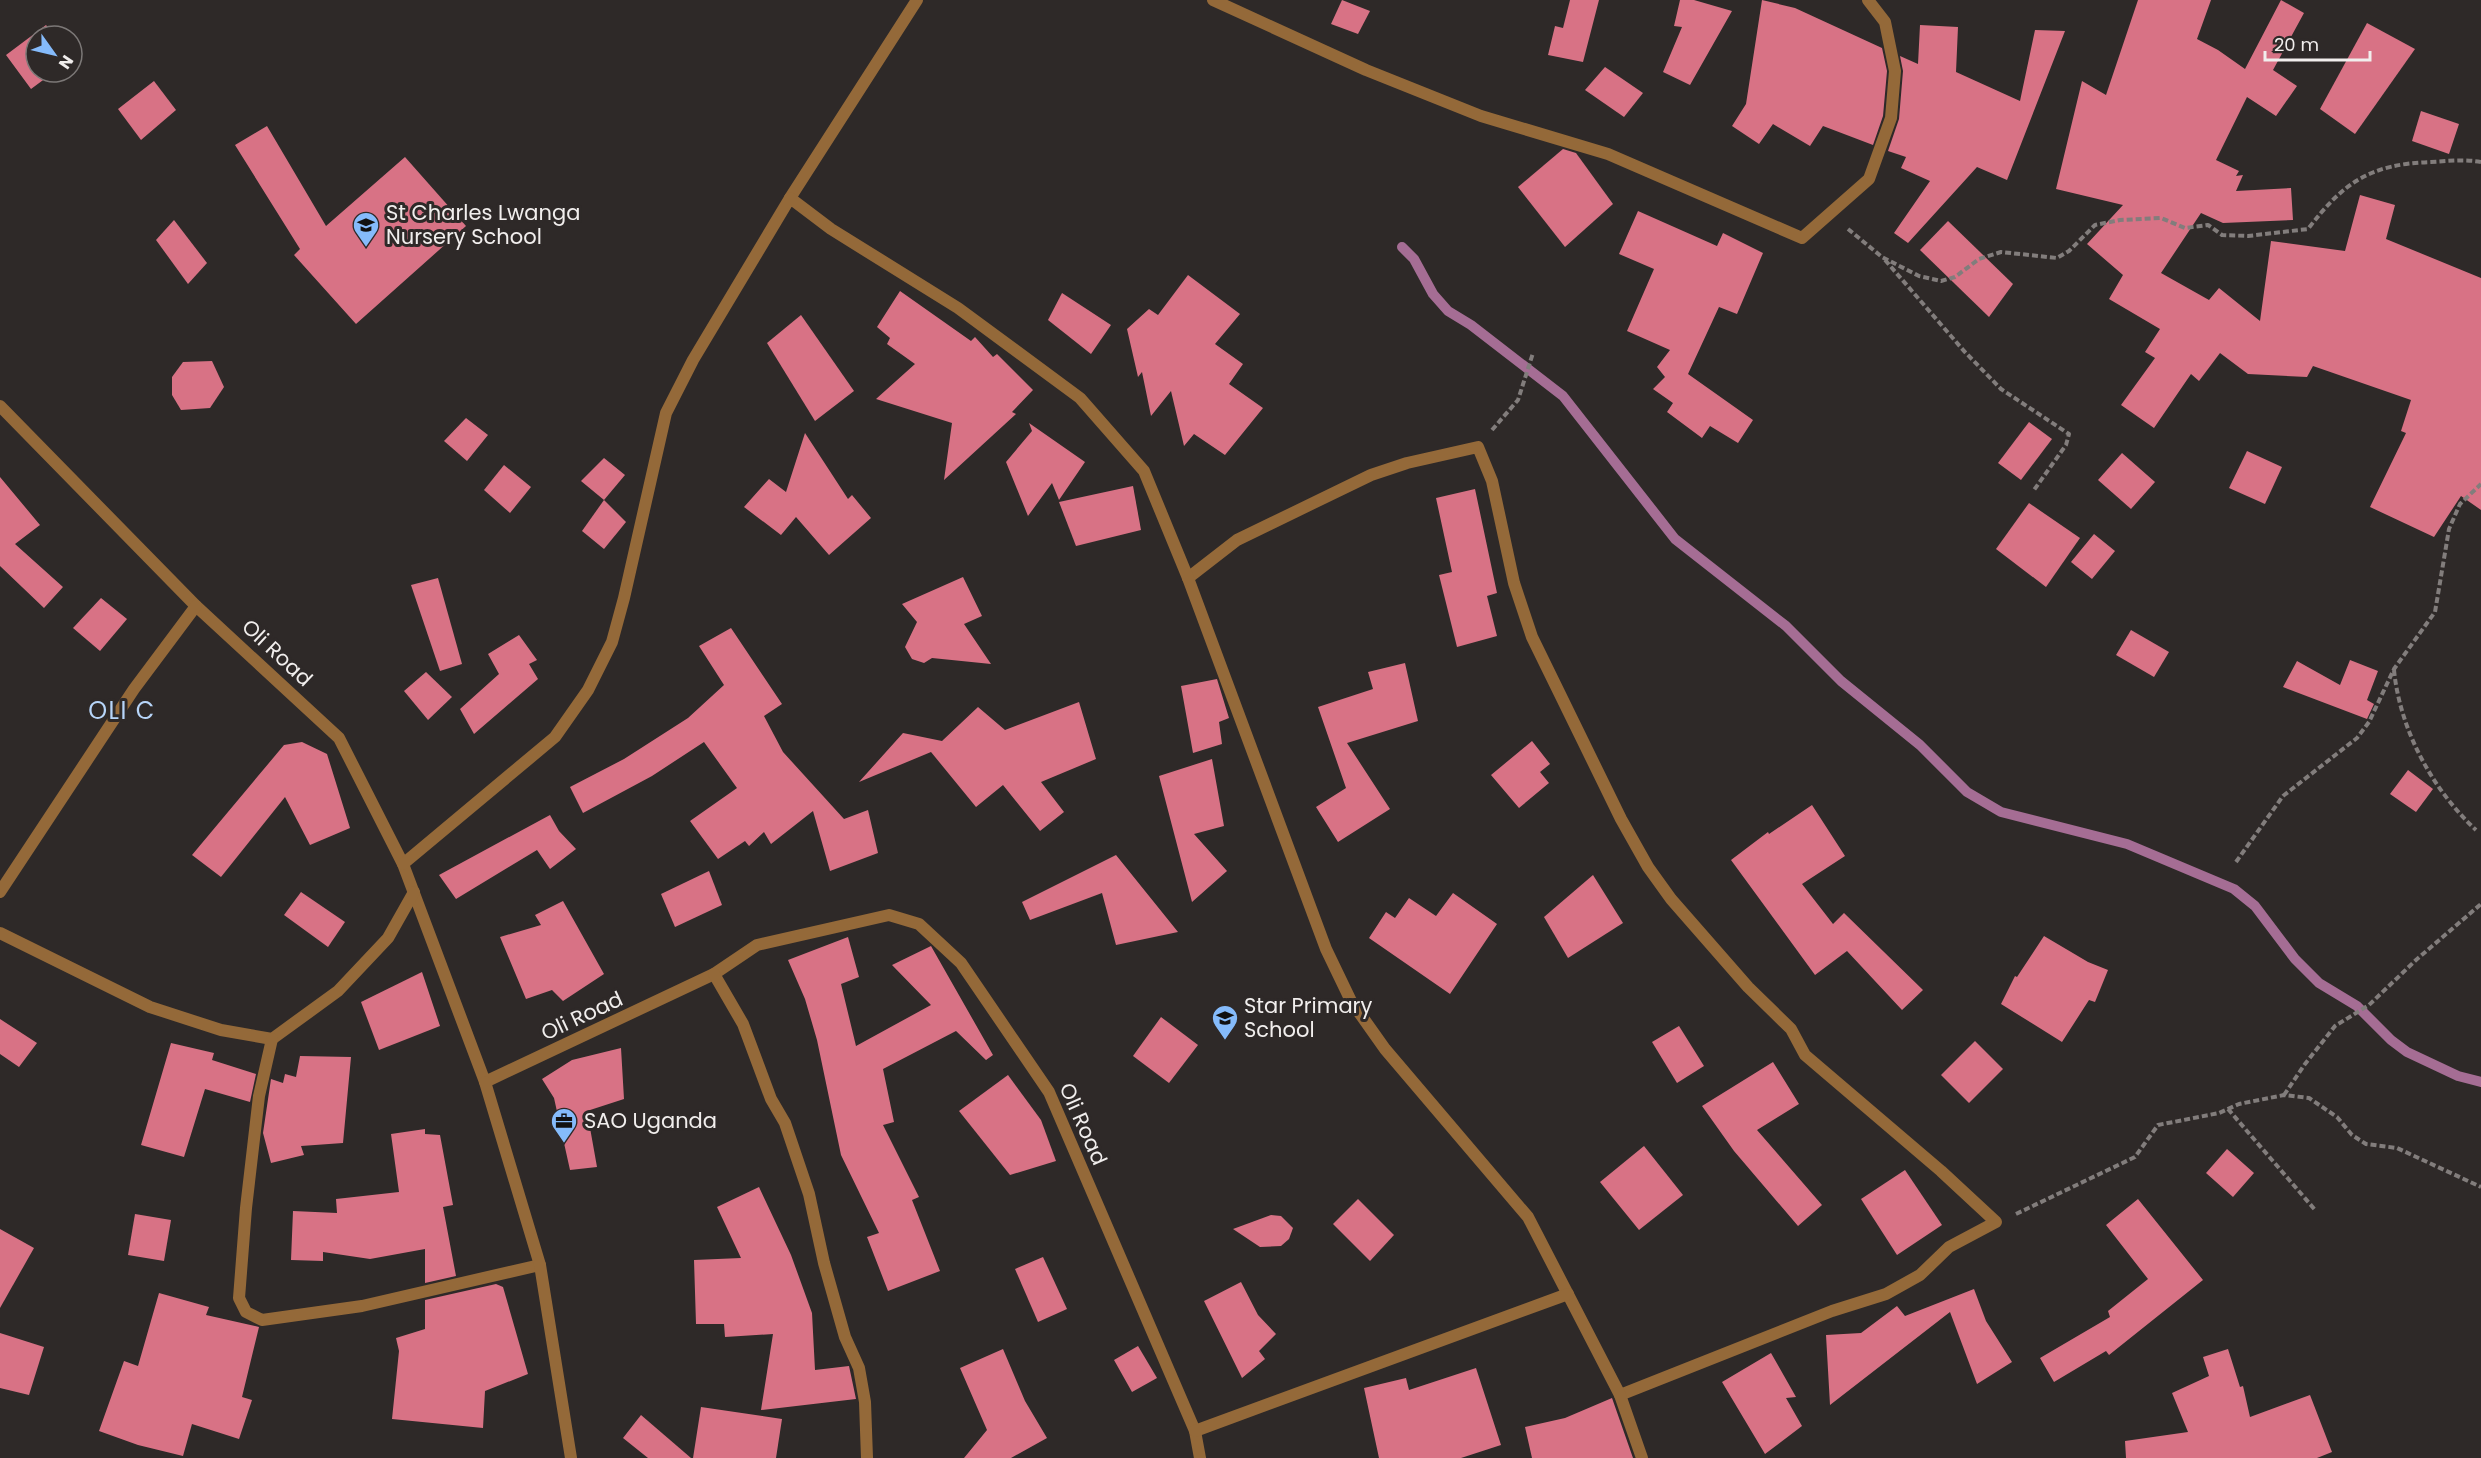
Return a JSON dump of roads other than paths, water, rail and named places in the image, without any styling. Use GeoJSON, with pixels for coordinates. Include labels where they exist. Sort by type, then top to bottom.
{"type":"FeatureCollection","features":[{"type":"Feature","properties":{"kind":"street"},"geometry":{"type":"LineString","coordinates":[[403,864],[555,737],[588,690],[612,642],[666,413],[693,360],[790,198],[917,0]]}},
{"type":"Feature","properties":{"kind":"street"},"geometry":{"type":"LineString","coordinates":[[1213,0],[1376,74],[1481,116],[1608,154],[1802,238],[1869,179],[1891,118],[1895,71],[1885,22],[1868,0]]}},
{"type":"Feature","properties":{"kind":"street"},"geometry":{"type":"LineString","coordinates":[[790,198],[831,229],[958,308],[1080,399],[1144,471],[1188,578],[1326,949],[1351,1001],[1385,1049],[1528,1217],[1620,1395],[1642,1458]]}},
{"type":"Feature","properties":{"kind":"street","name":"Oli Road"},"geometry":{"type":"LineString","coordinates":[[0,406],[196,606],[339,738],[403,864],[485,1082],[714,974],[757,945],[889,915],[919,924],[942,942],[961,963],[1049,1092],[1195,1431],[1200,1458]]}},
{"type":"Feature","properties":{"kind":"street"},"geometry":{"type":"LineString","coordinates":[[1188,578],[1237,540],[1371,475],[1407,463],[1478,447],[1492,481],[1514,583],[1532,637],[1621,819],[1648,867],[1686,917],[1748,987],[1791,1029],[1805,1055],[1941,1171],[1996,1222],[1949,1247],[1920,1275],[1886,1294],[1832,1311],[1620,1395]]}},
{"type":"Feature","properties":{"kind":"street"},"geometry":{"type":"LineString","coordinates":[[0,892],[134,689],[196,606]]}},
{"type":"Feature","properties":{"kind":"street"},"geometry":{"type":"LineString","coordinates":[[414,891],[388,938],[338,991],[272,1040],[259,1096],[246,1209],[239,1298],[246,1312],[262,1320],[362,1306],[540,1265]]}},
{"type":"Feature","properties":{"kind":"street"},"geometry":{"type":"LineString","coordinates":[[0,933],[150,1007],[221,1030],[272,1040]]}},
{"type":"Feature","properties":{"kind":"street"},"geometry":{"type":"LineString","coordinates":[[714,974],[743,1024],[771,1099],[784,1123],[809,1194],[824,1263],[845,1336],[859,1368],[866,1402],[867,1458]]}},
{"type":"Feature","properties":{"kind":"street"},"geometry":{"type":"LineString","coordinates":[[485,1082],[540,1265],[571,1458]]}},
{"type":"Feature","properties":{"kind":"street"},"geometry":{"type":"LineString","coordinates":[[1195,1431],[1568,1294]]}},
{"type":"Feature","properties":{"kind":"waterway"},"geometry":{"type":"LineString","coordinates":[[1402,247],[1414,259],[1433,294],[1448,311],[1471,325],[1563,396],[1675,539],[1786,626],[1841,681],[1920,745],[1967,792],[2001,812],[2127,844],[2234,889],[2255,906],[2295,959],[2319,983],[2357,1006],[2391,1040],[2407,1052],[2458,1076],[2481,1082]]}},
{"type":"Feature","properties":{"kind":"place","name":"St Charles Lwanga Nursery School"},"geometry":{"type":"Point","coordinates":[366,248]}},
{"type":"Feature","properties":{"kind":"place","name":"Star Primary School"},"geometry":{"type":"Point","coordinates":[1225,1041]}},
{"type":"Feature","properties":{"kind":"place","name":"SAO Uganda"},"geometry":{"type":"Point","coordinates":[564,1144]}},
{"type":"Feature","properties":{"kind":"district","name":"OLI C"},"geometry":{"type":"Point","coordinates":[122,711]}}]}
